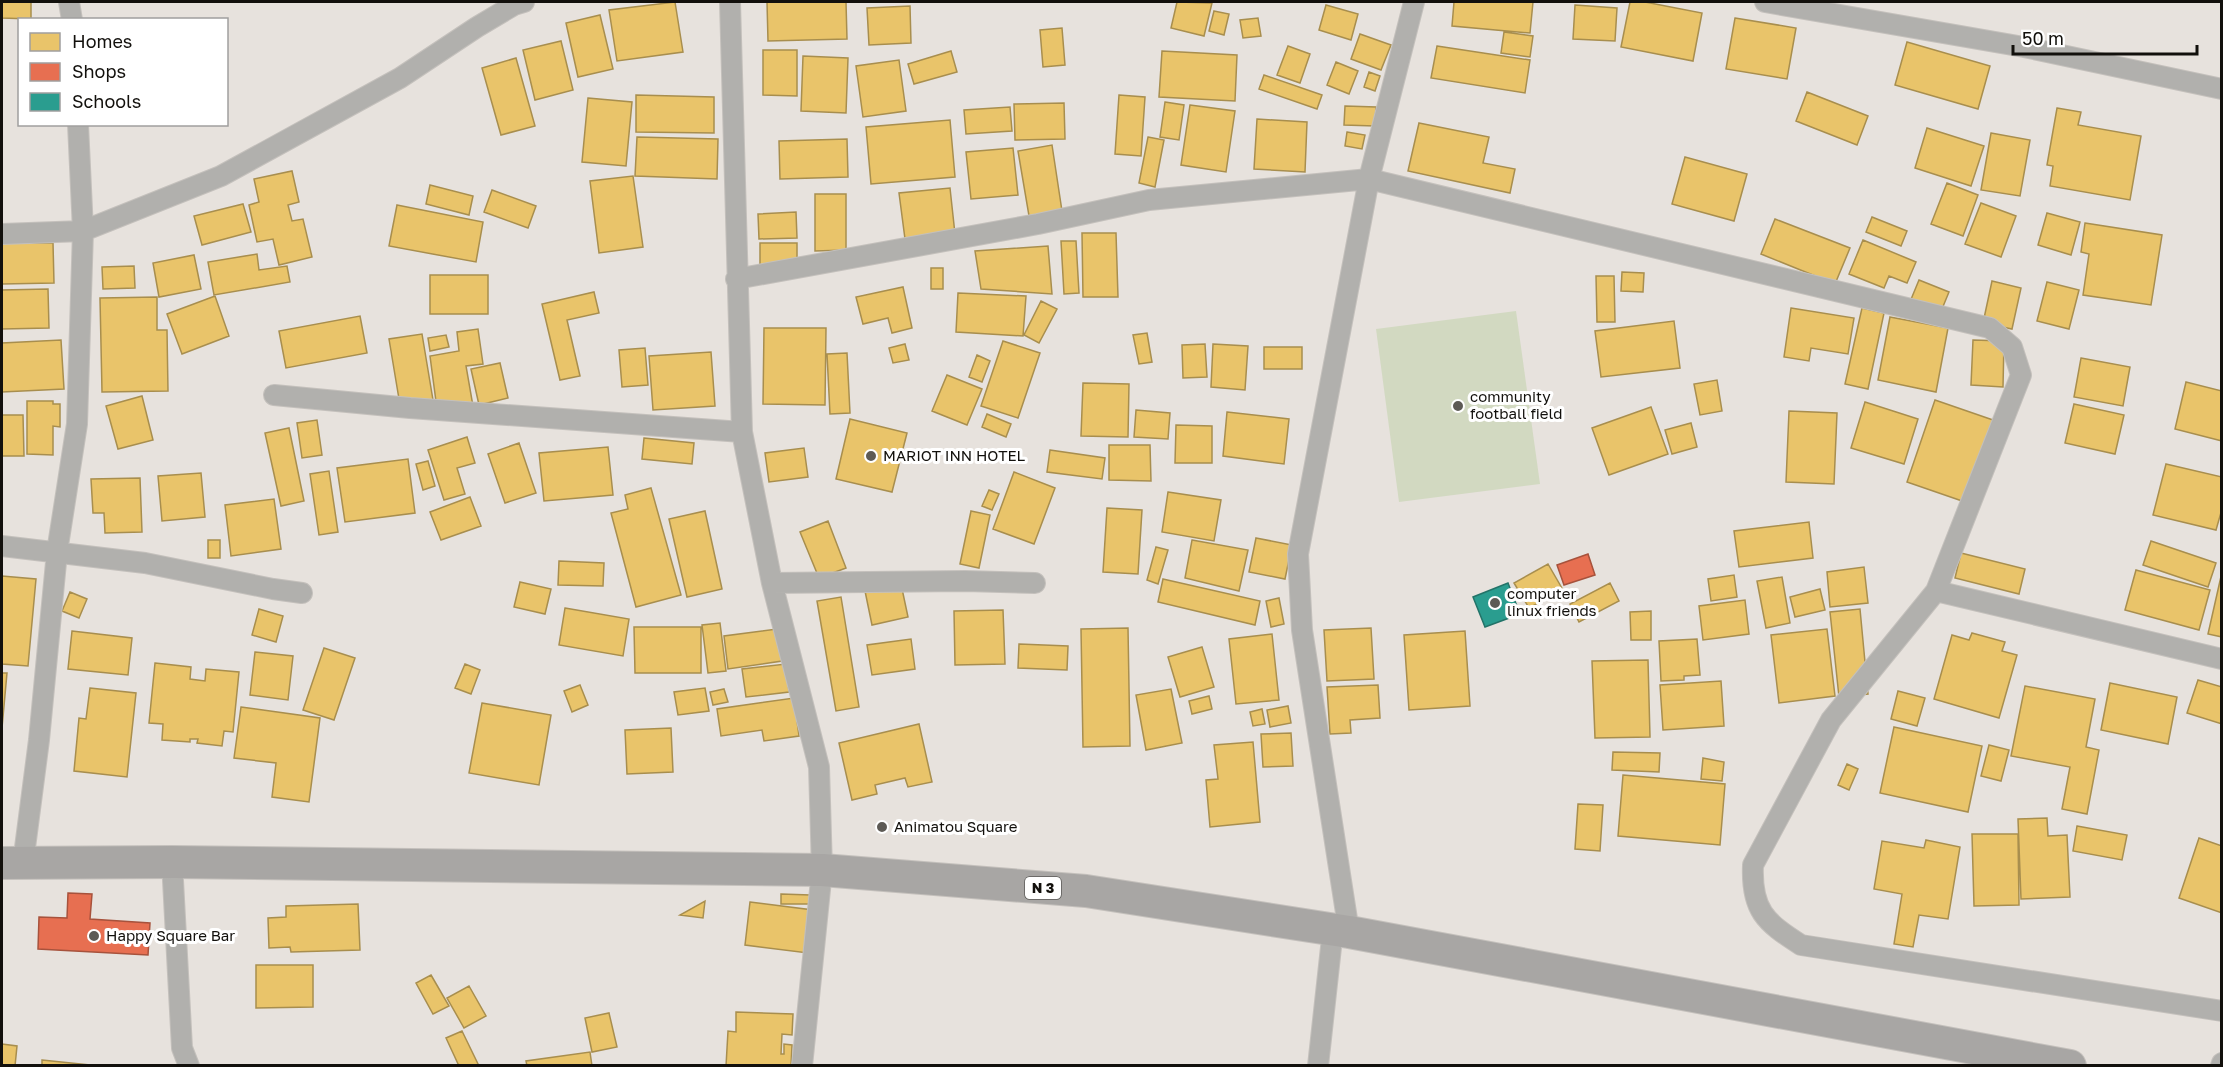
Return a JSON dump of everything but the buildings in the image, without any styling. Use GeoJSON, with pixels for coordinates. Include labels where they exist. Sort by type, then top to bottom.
{"type":"FeatureCollection","features":[{"type":"Feature","properties":{"kind":"highway","name":"N 3"},"geometry":{"type":"LineString","coordinates":[[12,863],[172,862],[822,870],[1086,891],[1341,931],[2070,1065]]}},
{"type":"Feature","properties":{"kind":"street"},"geometry":{"type":"LineString","coordinates":[[69,2],[72,18]]}},
{"type":"Feature","properties":{"kind":"street"},"geometry":{"type":"LineString","coordinates":[[2,234],[83,231],[221,176],[381,89],[477,27],[514,5],[524,2]]}},
{"type":"Feature","properties":{"kind":"street"},"geometry":{"type":"LineString","coordinates":[[730,2],[742,432],[772,583],[819,767],[822,870],[802,1065]]}},
{"type":"Feature","properties":{"kind":"street"},"geometry":{"type":"LineString","coordinates":[[1318,1065],[1341,931],[1302,630],[1298,554],[1369,179],[1414,2]]}},
{"type":"Feature","properties":{"kind":"street"},"geometry":{"type":"LineString","coordinates":[[1765,2],[2024,47],[2222,89]]}},
{"type":"Feature","properties":{"kind":"street"},"geometry":{"type":"LineString","coordinates":[[12,863],[39,740],[57,552],[77,424],[83,231],[78,126]]}},
{"type":"Feature","properties":{"kind":"street"},"geometry":{"type":"LineString","coordinates":[[736,279],[1038,224],[1149,200],[1369,179],[1990,328],[2012,347],[2021,375],[1936,591],[1831,720],[1753,865],[1752,886],[1759,911],[1774,928],[1801,945],[2222,1011]]}},
{"type":"Feature","properties":{"kind":"street"},"geometry":{"type":"LineString","coordinates":[[274,395],[410,408],[742,432]]}},
{"type":"Feature","properties":{"kind":"street"},"geometry":{"type":"LineString","coordinates":[[2,546],[145,562],[302,593]]}},
{"type":"Feature","properties":{"kind":"street"},"geometry":{"type":"LineString","coordinates":[[772,583],[965,581],[1035,583]]}},
{"type":"Feature","properties":{"kind":"street"},"geometry":{"type":"LineString","coordinates":[[1936,591],[2222,659]]}},
{"type":"Feature","properties":{"kind":"street"},"geometry":{"type":"LineString","coordinates":[[172,862],[182,1048],[189,1065]]}},
{"type":"Feature","properties":{"kind":"green space","name":"community football field"},"geometry":{"type":"Polygon","coordinates":[[[1516,311],[1540,484],[1399,502],[1376,329],[1516,311]]]}},
{"type":"Feature","properties":{"kind":"place","name":"community football field"},"geometry":{"type":"Point","coordinates":[1458,406]}},
{"type":"Feature","properties":{"kind":"place","name":"MARIOT INN HOTEL"},"geometry":{"type":"Point","coordinates":[871,456]}},
{"type":"Feature","properties":{"kind":"place","name":"computer linux friends"},"geometry":{"type":"Point","coordinates":[1495,603]}},
{"type":"Feature","properties":{"kind":"place","name":"Animatou Square"},"geometry":{"type":"Point","coordinates":[882,827]}},
{"type":"Feature","properties":{"kind":"place","name":"Happy Square Bar"},"geometry":{"type":"Point","coordinates":[94,936]}}]}
